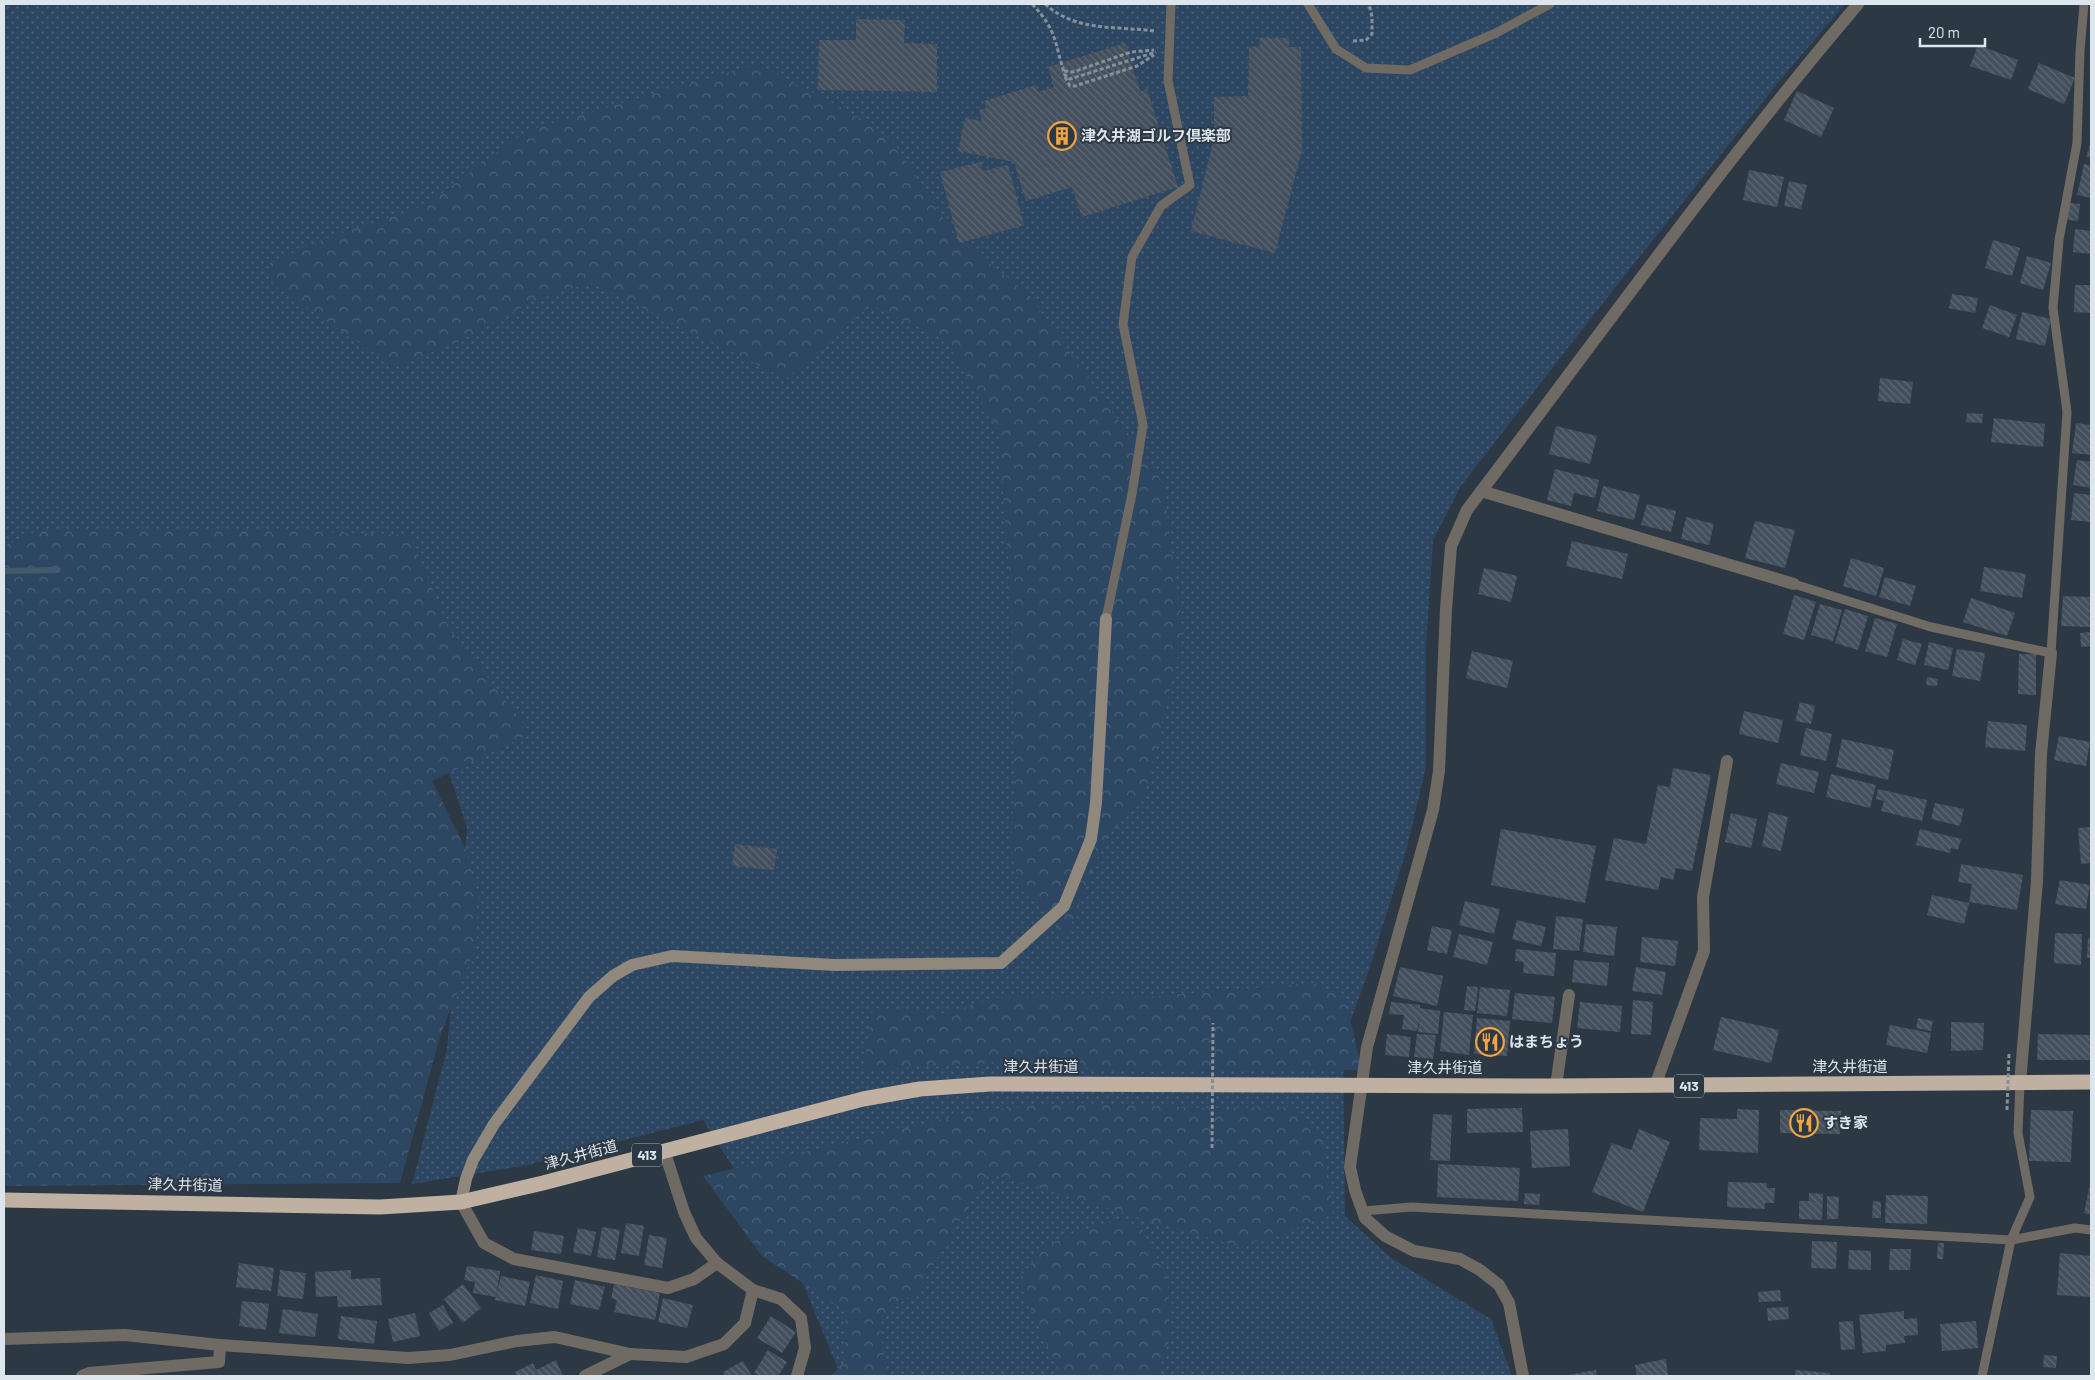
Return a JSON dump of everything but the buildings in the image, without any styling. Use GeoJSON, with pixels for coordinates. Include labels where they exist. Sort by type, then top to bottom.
{"type":"FeatureCollection","features":[{"type":"Feature","properties":{"kind":"highway","name":"津久井街道"},"geometry":{"type":"LineString","coordinates":[[4,1200],[380,1207],[461,1202],[543,1183],[846,1103],[920,1089],[990,1084],[1655,1086],[2091,1082]]}},
{"type":"Feature","properties":{"kind":"street"},"geometry":{"type":"LineString","coordinates":[[1523,1376],[1509,1303],[1500,1285],[1480,1270],[1460,1259],[1414,1251],[1385,1236],[1366,1218],[1355,1190],[1350,1167],[1367,1047],[1433,810],[1439,771],[1446,610],[1451,546],[1467,510],[1481,491],[1791,82],[1858,4]]}},
{"type":"Feature","properties":{"kind":"street"},"geometry":{"type":"LineString","coordinates":[[1481,491],[1794,584]]}},
{"type":"Feature","properties":{"kind":"street"},"geometry":{"type":"LineString","coordinates":[[717,1263],[694,1280],[668,1288],[514,1259],[484,1243],[461,1202],[466,1179],[473,1160],[494,1124],[589,997],[613,976],[632,965],[672,956],[835,965],[1001,963],[1064,906],[1091,839],[1096,803],[1106,619]]}},
{"type":"Feature","properties":{"kind":"street"},"geometry":{"type":"LineString","coordinates":[[2020,1083],[2038,881],[2041,754],[2051,653]]}},
{"type":"Feature","properties":{"kind":"street"},"geometry":{"type":"LineString","coordinates":[[1655,1086],[1704,951],[1703,897],[1727,762]]}},
{"type":"Feature","properties":{"kind":"street"},"geometry":{"type":"LineString","coordinates":[[1556,1086],[1569,994]]}},
{"type":"Feature","properties":{"kind":"street"},"geometry":{"type":"LineString","coordinates":[[664,1150],[688,1221],[696,1238],[717,1263],[753,1290],[781,1299],[801,1318],[805,1348],[797,1376]]}},
{"type":"Feature","properties":{"kind":"street"},"geometry":{"type":"LineString","coordinates":[[4,1339],[125,1336],[220,1345],[408,1358],[450,1355],[517,1341],[554,1337],[630,1354],[686,1356],[724,1344],[745,1323],[753,1290]]}},
{"type":"Feature","properties":{"kind":"street"},"geometry":{"type":"LineString","coordinates":[[82,1376],[89,1373],[219,1362],[220,1345]]}},
{"type":"Feature","properties":{"kind":"street"},"geometry":{"type":"LineString","coordinates":[[585,1376],[630,1354]]}},
{"type":"Feature","properties":{"kind":"lane"},"geometry":{"type":"LineString","coordinates":[[1106,619],[1132,494],[1143,425],[1123,324],[1132,256],[1161,206],[1190,185],[1168,81],[1171,4]]}},
{"type":"Feature","properties":{"kind":"lane"},"geometry":{"type":"LineString","coordinates":[[1308,4],[1336,49],[1366,68],[1410,70],[1496,34],[1550,4]]}},
{"type":"Feature","properties":{"kind":"lane"},"geometry":{"type":"LineString","coordinates":[[1794,584],[1932,627],[2051,653],[2067,412],[2054,308],[2058,240],[2077,143],[2080,51],[2084,4]]}},
{"type":"Feature","properties":{"kind":"lane"},"geometry":{"type":"LineString","coordinates":[[1982,1376],[2011,1240],[2030,1198],[2018,1133],[2020,1083]]}},
{"type":"Feature","properties":{"kind":"lane"},"geometry":{"type":"LineString","coordinates":[[1363,1211],[1412,1208],[2011,1240],[2075,1228],[2091,1230]]}},
{"type":"Feature","properties":{"kind":"path"},"geometry":{"type":"LineString","coordinates":[[1032,4],[1053,32],[1063,71],[1070,86],[1144,63],[1158,51],[1131,52],[1073,72],[1063,71]]}},
{"type":"Feature","properties":{"kind":"path"},"geometry":{"type":"LineString","coordinates":[[1044,4],[1062,17],[1082,24],[1095,27],[1157,31],[1163,34]]}},
{"type":"Feature","properties":{"kind":"path"},"geometry":{"type":"LineString","coordinates":[[1347,39],[1357,42],[1366,40],[1372,34],[1372,17],[1369,4]]}},
{"type":"Feature","properties":{"kind":"path"},"geometry":{"type":"LineString","coordinates":[[1065,75],[1070,79],[1077,78],[1122,64]]}},
{"type":"Feature","properties":{"kind":"path"},"geometry":{"type":"LineString","coordinates":[[1212,1148],[1213,1023]]}},
{"type":"Feature","properties":{"kind":"path"},"geometry":{"type":"LineString","coordinates":[[2007,1110],[2009,1054]]}},
{"type":"Feature","properties":{"kind":"green space"},"geometry":{"type":"Polygon","coordinates":[[[4,4],[1845,4],[1781,79],[1595,313],[1461,486],[1433,540],[1426,645],[1426,767],[1406,851],[1370,967],[1343,1042],[1345,1216],[1391,1258],[1491,1319],[1512,1376],[841,1376],[796,1267],[703,1120],[528,1165],[412,1184],[447,1049],[467,828],[412,659],[4,600],[4,4]]]}},
{"type":"Feature","properties":{"kind":"green space"},"geometry":{"type":"Polygon","coordinates":[[[758,64],[853,114],[892,140],[957,239],[1027,292],[1163,483],[1183,635],[1145,794],[1104,841],[1066,938],[1018,879],[1011,848],[1014,790],[1012,610],[998,429],[945,340],[870,305],[786,379],[592,283],[543,296],[458,342],[395,367],[273,285],[268,264],[324,239],[426,205],[526,131],[758,64]]]}},
{"type":"Feature","properties":{"kind":"green space"},"geometry":{"type":"Polygon","coordinates":[[[38,530],[270,530],[410,535],[449,628],[531,733],[432,781],[466,850],[478,896],[476,947],[441,1033],[400,1183],[4,1186],[4,546],[38,530]]]}},
{"type":"Feature","properties":{"kind":"green space"},"geometry":{"type":"Polygon","coordinates":[[[1315,983],[1345,998],[1362,1070],[1142,1072],[1003,1062],[863,1070],[873,1008],[944,1013],[1000,997],[1147,997],[1315,983]]]}},
{"type":"Feature","properties":{"kind":"green space"},"geometry":{"type":"Polygon","coordinates":[[[1070,1103],[1205,1108],[1291,1107],[1323,1136],[1333,1213],[1277,1236],[1236,1246],[988,1173],[918,1291],[880,1317],[884,1362],[891,1376],[831,1376],[845,1361],[845,1311],[762,1256],[703,1176],[983,1110],[1070,1103]]]}},
{"type":"Feature","properties":{"kind":"green space"},"geometry":{"type":"Polygon","coordinates":[[[1116,1219],[1142,1229],[1168,1281],[1170,1338],[1156,1376],[1061,1376],[1018,1280],[1048,1244],[1116,1219]]]}},
{"type":"Feature","properties":{"kind":"waterway"},"geometry":{"type":"LineString","coordinates":[[4,571],[57,570]]}},
{"type":"Feature","properties":{"kind":"place","name":"津久井湖ゴルフ倶楽部"},"geometry":{"type":"Point","coordinates":[1062,136]}},
{"type":"Feature","properties":{"kind":"place","name":"はまちょう"},"geometry":{"type":"Point","coordinates":[1490,1042]}},
{"type":"Feature","properties":{"kind":"place","name":"すき家"},"geometry":{"type":"Point","coordinates":[1804,1123]}}]}
